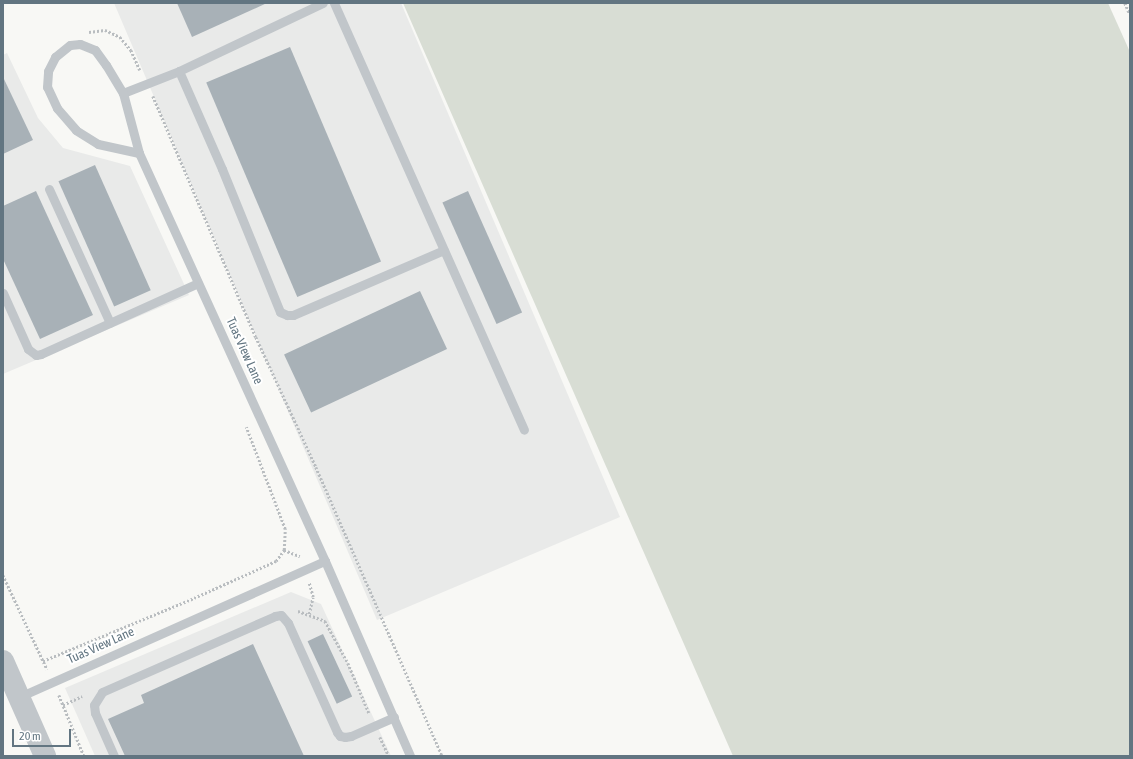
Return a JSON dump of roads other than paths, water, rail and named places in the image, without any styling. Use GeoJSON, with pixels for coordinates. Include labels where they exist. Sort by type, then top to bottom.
{"type":"FeatureCollection","features":[{"type":"Feature","properties":{"kind":"street"},"geometry":{"type":"LineString","coordinates":[[3,661],[45,756]]}},
{"type":"Feature","properties":{"kind":"lane"},"geometry":{"type":"LineString","coordinates":[[123,94],[180,71],[323,3]]}},
{"type":"Feature","properties":{"kind":"lane"},"geometry":{"type":"LineString","coordinates":[[334,3],[524,430]]}},
{"type":"Feature","properties":{"kind":"lane","name":"Tuas View Lane"},"geometry":{"type":"LineString","coordinates":[[139,153],[98,144],[76,130],[57,108],[47,87],[48,71],[55,57],[70,45],[80,44],[95,50],[123,94],[139,153],[325,561],[410,756]]}},
{"type":"Feature","properties":{"kind":"lane"},"geometry":{"type":"LineString","coordinates":[[180,71],[222,169],[280,312],[287,315],[293,315],[444,250]]}},
{"type":"Feature","properties":{"kind":"lane"},"geometry":{"type":"LineString","coordinates":[[49,189],[110,323]]}},
{"type":"Feature","properties":{"kind":"lane"},"geometry":{"type":"LineString","coordinates":[[3,293],[28,349],[36,355],[198,283]]}},
{"type":"Feature","properties":{"kind":"lane","name":"Tuas View Lane"},"geometry":{"type":"LineString","coordinates":[[19,697],[325,561]]}},
{"type":"Feature","properties":{"kind":"lane"},"geometry":{"type":"LineString","coordinates":[[114,756],[95,713],[94,705],[102,692],[275,616],[281,615],[288,623],[337,732],[345,737],[394,717]]}}]}
